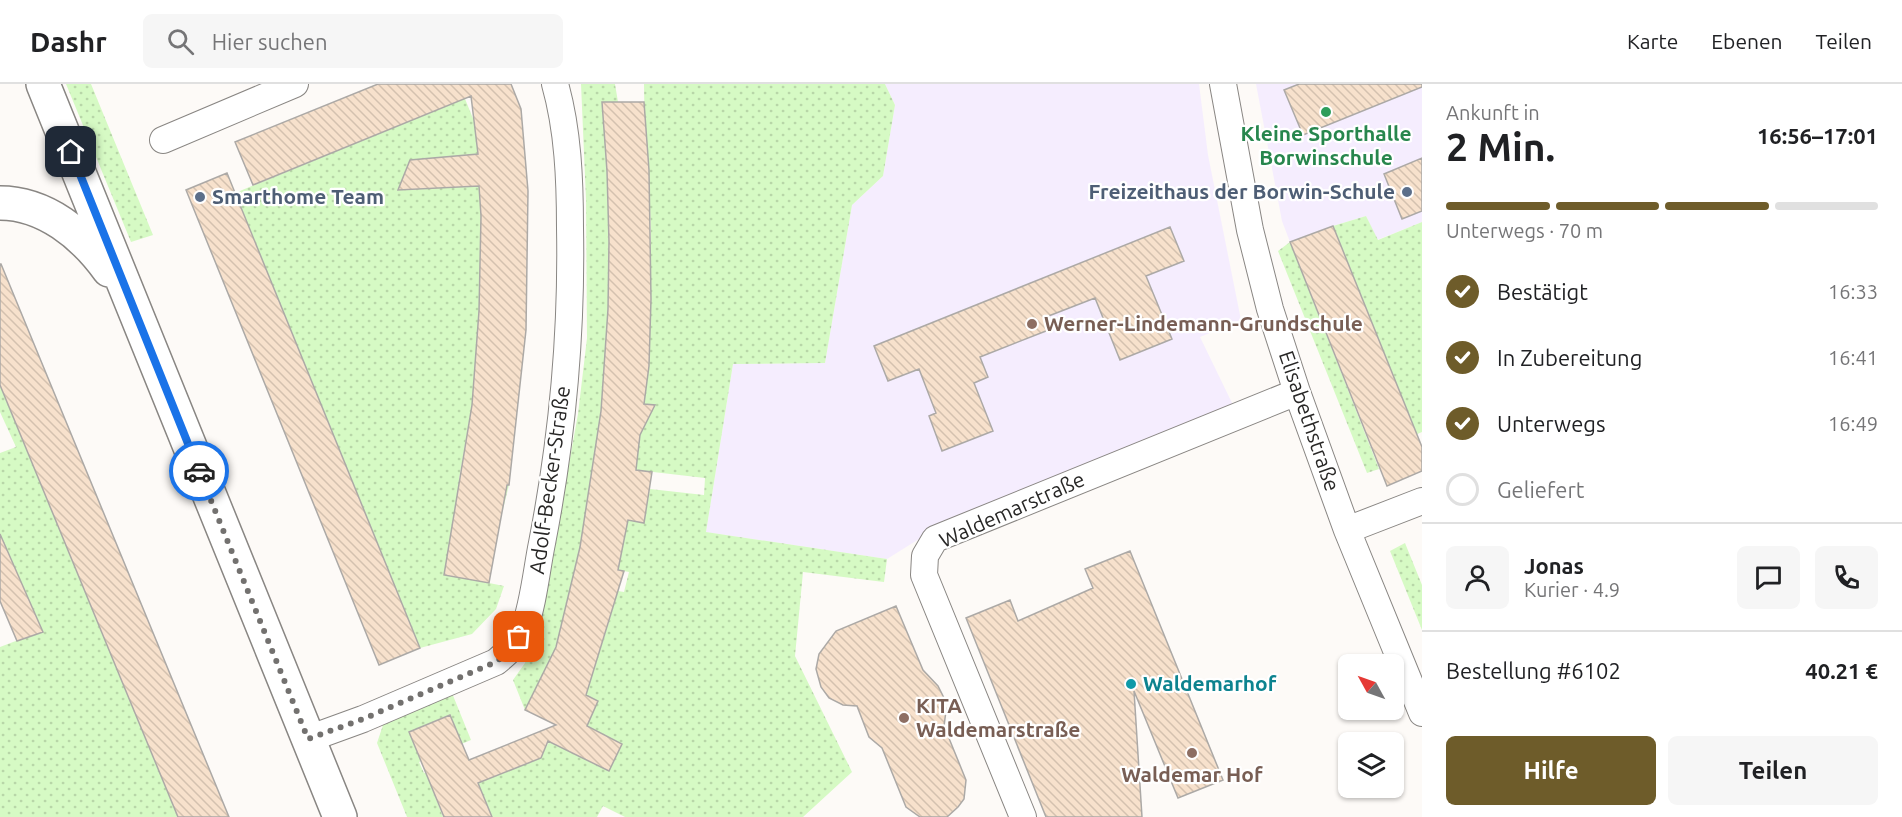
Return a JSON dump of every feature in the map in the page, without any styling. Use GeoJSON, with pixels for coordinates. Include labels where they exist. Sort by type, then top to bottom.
{"type":"FeatureCollection","features":[{"type":"Feature","properties":{"kind":"street"},"geometry":{"type":"LineString","coordinates":[[43,84],[340,817]]}},
{"type":"Feature","properties":{"kind":"street"},"geometry":{"type":"LineString","coordinates":[[163,140],[295,84]]}},
{"type":"Feature","properties":{"kind":"street","name":"Adolf-Becker-Straße"},"geometry":{"type":"LineString","coordinates":[[308,739],[363,719],[496,662],[513,648],[525,626],[548,510],[559,438],[571,285],[570,186],[561,106],[555,84]]}},
{"type":"Feature","properties":{"kind":"street","name":"Elisabethstraße"},"geometry":{"type":"LineString","coordinates":[[1223,84],[1250,230],[1270,309],[1297,392],[1347,530],[1422,712]]}},
{"type":"Feature","properties":{"kind":"street"},"geometry":{"type":"LineString","coordinates":[[0,204],[9,203],[39,211],[68,226],[99,256],[127,293]]}},
{"type":"Feature","properties":{"kind":"street","name":"Waldemarstraße"},"geometry":{"type":"LineString","coordinates":[[1023,817],[924,575],[925,556],[935,539],[1297,392]]}},
{"type":"Feature","properties":{"kind":"street"},"geometry":{"type":"LineString","coordinates":[[1347,530],[1422,501]]}},
{"type":"Feature","properties":{"kind":"shaded area","name":"Werner-Lindemann-Grundschule"},"geometry":{"type":"Polygon","coordinates":[[[885,84],[1199,84],[1208,155],[1241,320],[1200,337],[1233,405],[935,529],[887,559],[706,532],[733,364],[825,363],[852,205],[883,176],[895,105],[885,84]]]}},
{"type":"Feature","properties":{"kind":"shaded area"},"geometry":{"type":"Polygon","coordinates":[[[1256,84],[1422,84],[1422,222],[1377,240],[1366,216],[1290,242],[1282,221],[1256,84]]]}},
{"type":"Feature","properties":{"kind":"green space"},"geometry":{"type":"Polygon","coordinates":[[[66,84],[91,84],[153,235],[131,242],[66,84]]]}},
{"type":"Feature","properties":{"kind":"green space"},"geometry":{"type":"Polygon","coordinates":[[[459,84],[474,121],[481,216],[479,311],[472,405],[459,479],[509,485],[503,509],[458,500],[489,583],[504,586],[496,609],[472,634],[420,648],[235,193],[445,106],[459,84]]]}},
{"type":"Feature","properties":{"kind":"green space"},"geometry":{"type":"Polygon","coordinates":[[[581,84],[615,84],[618,102],[607,171],[608,309],[601,411],[580,547],[556,647],[525,710],[513,680],[525,663],[550,569],[578,414],[587,338],[586,199],[581,84]]]}},
{"type":"Feature","properties":{"kind":"green space"},"geometry":{"type":"Polygon","coordinates":[[[644,84],[885,84],[895,105],[883,176],[852,205],[825,363],[733,364],[706,532],[887,559],[884,582],[803,572],[795,656],[852,772],[803,817],[625,817],[603,806],[597,817],[492,817],[478,783],[540,758],[577,699],[598,654],[618,591],[624,592],[629,572],[618,570],[627,520],[644,523],[650,489],[704,495],[705,478],[636,470],[647,357],[651,272],[651,223],[644,84]]]}},
{"type":"Feature","properties":{"kind":"green space"},"geometry":{"type":"Polygon","coordinates":[[[1366,216],[1378,240],[1422,222],[1422,432],[1403,440],[1406,408],[1333,226],[1366,216]]]}},
{"type":"Feature","properties":{"kind":"green space"},"geometry":{"type":"Polygon","coordinates":[[[1290,242],[1379,469],[1367,473],[1278,251],[1290,242]]]}},
{"type":"Feature","properties":{"kind":"green space"},"geometry":{"type":"Polygon","coordinates":[[[0,385],[178,817],[0,817],[0,647],[42,631],[0,534],[0,453],[16,447],[0,412],[0,385]]]}},
{"type":"Feature","properties":{"kind":"green space"},"geometry":{"type":"Polygon","coordinates":[[[1405,543],[1422,585],[1422,630],[1390,551],[1405,543]]]}},
{"type":"Feature","properties":{"kind":"green space"},"geometry":{"type":"Polygon","coordinates":[[[452,693],[471,740],[419,762],[426,773],[443,817],[407,817],[377,743],[383,725],[452,693]]]}},
{"type":"Feature","properties":{"kind":"building"},"geometry":{"type":"Polygon","coordinates":[[[378,84],[511,84],[521,109],[528,191],[526,330],[509,485],[507,485],[489,583],[444,575],[472,405],[479,311],[481,216],[479,186],[398,190],[410,160],[478,154],[471,96],[253,185],[235,142],[378,84]]]}},
{"type":"Feature","properties":{"kind":"building","name":"Kleine Sporthalle Borwinschule"},"geometry":{"type":"Polygon","coordinates":[[[1299,84],[1422,84],[1422,87],[1303,135],[1284,90],[1299,84]]]}},
{"type":"Feature","properties":{"kind":"building"},"geometry":{"type":"Polygon","coordinates":[[[602,102],[644,102],[649,170],[651,299],[649,366],[644,404],[655,405],[640,435],[636,470],[652,472],[644,523],[628,520],[618,570],[624,571],[586,695],[598,701],[587,726],[622,744],[609,771],[548,741],[541,758],[478,783],[492,817],[444,817],[409,732],[450,715],[469,760],[556,725],[525,710],[556,647],[580,547],[601,411],[608,309],[609,242],[602,102]]]}},
{"type":"Feature","properties":{"kind":"building","name":"Freizeithaus der Borwin-Schule"},"geometry":{"type":"Polygon","coordinates":[[[1422,158],[1422,211],[1402,219],[1384,174],[1422,158]]]}},
{"type":"Feature","properties":{"kind":"building"},"geometry":{"type":"Polygon","coordinates":[[[227,173],[420,648],[379,665],[186,190],[227,173]]]}},
{"type":"Feature","properties":{"kind":"building"},"geometry":{"type":"Polygon","coordinates":[[[1333,226],[1422,447],[1422,471],[1387,486],[1290,242],[1333,226]]]}},
{"type":"Feature","properties":{"kind":"building","name":"Werner-Lindemann-Grundschule"},"geometry":{"type":"Polygon","coordinates":[[[1170,227],[1184,261],[1146,276],[1172,339],[1120,360],[1095,298],[1046,317],[1051,329],[980,357],[988,377],[974,383],[993,431],[942,451],[929,416],[936,413],[919,369],[888,381],[874,346],[1170,227]]]}},
{"type":"Feature","properties":{"kind":"building"},"geometry":{"type":"Polygon","coordinates":[[[0,264],[229,817],[178,817],[0,385],[0,264]]]}},
{"type":"Feature","properties":{"kind":"building"},"geometry":{"type":"Polygon","coordinates":[[[0,534],[43,632],[17,641],[0,601],[0,534]]]}},
{"type":"Feature","properties":{"kind":"building","name":"Waldemarhof"},"geometry":{"type":"Polygon","coordinates":[[[1130,551],[1223,780],[1178,798],[1134,691],[1142,817],[1046,817],[966,618],[1010,600],[1018,621],[1093,588],[1085,569],[1130,551]]]}},
{"type":"Feature","properties":{"kind":"building","name":"KITA Waldemarstraße"},"geometry":{"type":"Polygon","coordinates":[[[896,606],[923,670],[938,686],[944,698],[946,711],[944,726],[966,780],[964,799],[947,817],[920,817],[906,807],[882,748],[869,737],[857,706],[843,705],[829,698],[821,687],[816,669],[819,654],[836,631],[896,606]]]}},
{"type":"Feature","properties":{"kind":"way so far"},"geometry":{"type":"LineString","coordinates":[[199,471],[308,739],[363,719],[496,662],[513,648],[519,637]]}},
{"type":"Feature","properties":{"kind":"place","name":"Kleine Sporthalle Borwinschule"},"geometry":{"type":"Point","coordinates":[1326,112]}},
{"type":"Feature","properties":{"kind":"place","name":"Freizeithaus der Borwin-Schule"},"geometry":{"type":"Point","coordinates":[1407,192]}},
{"type":"Feature","properties":{"kind":"place","name":"Smarthome Team"},"geometry":{"type":"Point","coordinates":[200,197]}},
{"type":"Feature","properties":{"kind":"place","name":"Werner-Lindemann-Grundschule"},"geometry":{"type":"Point","coordinates":[1032,324]}},
{"type":"Feature","properties":{"kind":"place","name":"Waldemarhof"},"geometry":{"type":"Point","coordinates":[1131,684]}},
{"type":"Feature","properties":{"kind":"place","name":"KITA Waldemarstraße"},"geometry":{"type":"Point","coordinates":[904,718]}},
{"type":"Feature","properties":{"kind":"place","name":"Waldemar Hof"},"geometry":{"type":"Point","coordinates":[1192,753]}},
{"type":"Feature","properties":{"kind":"route"},"geometry":{"type":"LineString","coordinates":[[71,152],[199,471]]}}]}
